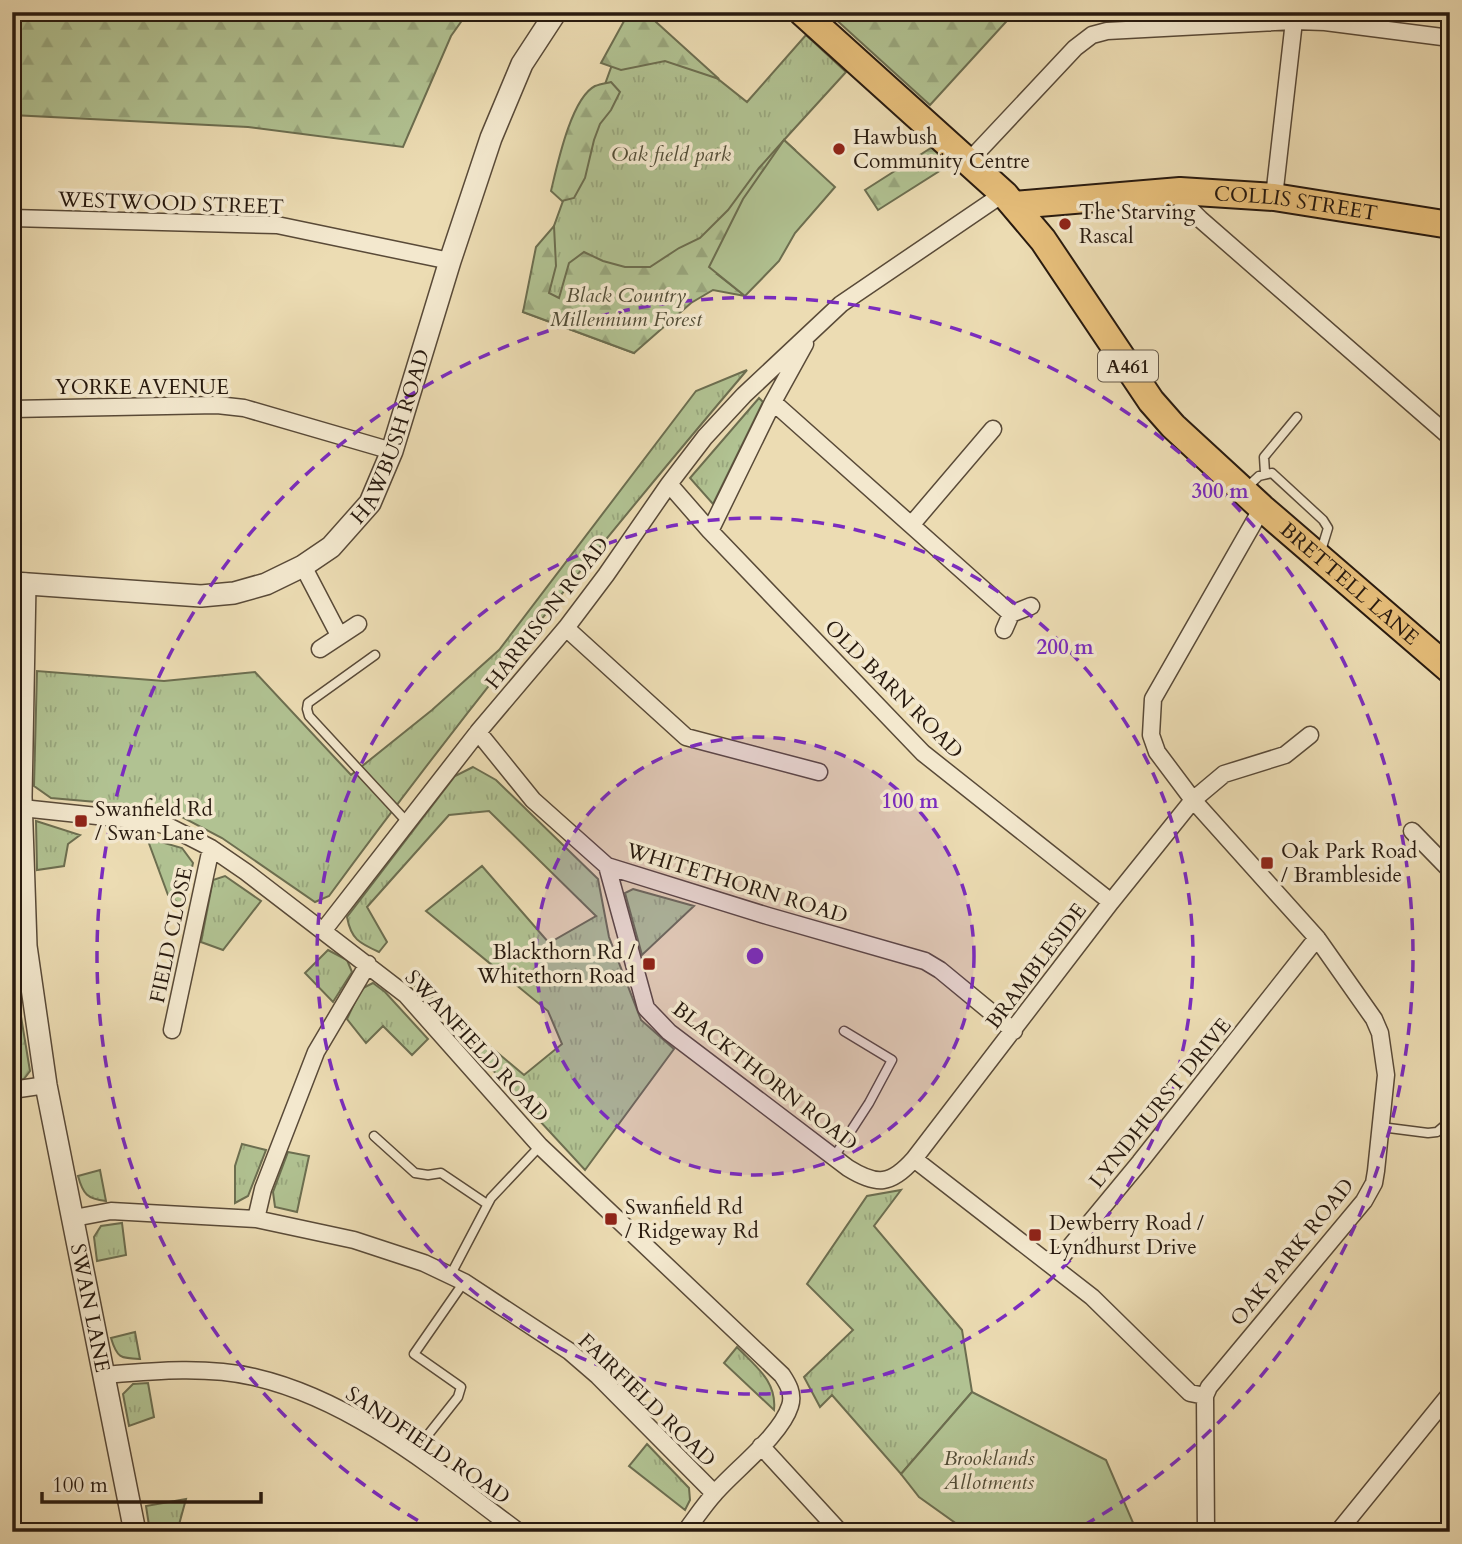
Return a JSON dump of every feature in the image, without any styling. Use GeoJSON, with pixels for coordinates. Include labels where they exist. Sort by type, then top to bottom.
{"type":"FeatureCollection","features":[{"type":"Feature","properties":{"kind":"main road","name":"A461"},"geometry":{"type":"LineString","coordinates":[[806,14],[1010,200]]}},
{"type":"Feature","properties":{"kind":"main road","name":"COLLIS STREET"},"geometry":{"type":"LineString","coordinates":[[1010,200],[1180,191],[1274,197],[1450,225]]}},
{"type":"Feature","properties":{"kind":"main road","name":"BRETTELL LANE"},"geometry":{"type":"LineString","coordinates":[[1010,200],[1043,240],[1151,401],[1173,426],[1252,499],[1450,670]]}},
{"type":"Feature","properties":{"kind":"street","name":"HAWBUSH ROAD"},"geometry":{"type":"LineString","coordinates":[[18,584],[201,596],[234,593],[266,584],[303,566],[331,547],[370,503],[392,451],[491,138],[522,64],[556,12]]}},
{"type":"Feature","properties":{"kind":"street"},"geometry":{"type":"LineString","coordinates":[[969,161],[1075,48],[1092,35],[1107,31],[1294,21],[1325,22],[1450,38]]}},
{"type":"Feature","properties":{"kind":"street"},"geometry":{"type":"LineString","coordinates":[[1274,197],[1294,21]]}},
{"type":"Feature","properties":{"kind":"street"},"geometry":{"type":"LineString","coordinates":[[1180,191],[1182,201],[1200,219],[1450,437]]}},
{"type":"Feature","properties":{"kind":"street","name":"HARRISON ROAD"},"geometry":{"type":"LineString","coordinates":[[323,931],[478,732],[566,628],[669,484],[729,412],[841,304],[995,200],[1010,200]]}},
{"type":"Feature","properties":{"kind":"street","name":"WESTWOOD STREET"},"geometry":{"type":"LineString","coordinates":[[12,218],[277,225],[450,261]]}},
{"type":"Feature","properties":{"kind":"street","name":"HARRISON ROAD"},"geometry":{"type":"LineString","coordinates":[[710,531],[773,402],[813,330]]}},
{"type":"Feature","properties":{"kind":"street"},"geometry":{"type":"LineString","coordinates":[[773,402],[1011,614]]}},
{"type":"Feature","properties":{"kind":"street","name":"YORKE AVENUE"},"geometry":{"type":"LineString","coordinates":[[12,409],[217,405],[244,408],[392,451]]}},
{"type":"Feature","properties":{"kind":"street"},"geometry":{"type":"LineString","coordinates":[[912,524],[993,429]]}},
{"type":"Feature","properties":{"kind":"street","name":"OLD BARN ROAD"},"geometry":{"type":"LineString","coordinates":[[669,484],[710,531],[923,753],[1111,902]]}},
{"type":"Feature","properties":{"kind":"street","name":"OAK PARK ROAD"},"geometry":{"type":"LineString","coordinates":[[1205,1396],[1209,1387],[1364,1201],[1374,1183],[1386,1075],[1380,1033],[1367,1007],[1317,938],[1193,800],[1157,752],[1151,735],[1153,699],[1252,499]]}},
{"type":"Feature","properties":{"kind":"street"},"geometry":{"type":"LineString","coordinates":[[303,566],[340,635]]}},
{"type":"Feature","properties":{"kind":"street","name":"SWAN LANE"},"geometry":{"type":"LineString","coordinates":[[18,584],[22,808],[19,947],[135,1532]]}},
{"type":"Feature","properties":{"kind":"street"},"geometry":{"type":"LineString","coordinates":[[1004,630],[1011,614],[1031,606]]}},
{"type":"Feature","properties":{"kind":"street"},"geometry":{"type":"LineString","coordinates":[[320,649],[358,624]]}},
{"type":"Feature","properties":{"kind":"street"},"geometry":{"type":"LineString","coordinates":[[566,628],[686,737],[819,772]]}},
{"type":"Feature","properties":{"kind":"street","name":"WHITETHORN ROAD"},"geometry":{"type":"LineString","coordinates":[[478,732],[533,800],[607,866],[925,961],[940,970],[1014,1031]]}},
{"type":"Feature","properties":{"kind":"street","name":"BRAMBLESIDE"},"geometry":{"type":"LineString","coordinates":[[914,1159],[1111,902],[1193,800],[1224,774],[1285,755],[1310,735]]}},
{"type":"Feature","properties":{"kind":"street","name":"SWANFIELD ROAD"},"geometry":{"type":"LineString","coordinates":[[22,808],[153,822],[170,827],[211,848],[246,872],[368,964],[415,1004],[540,1146],[782,1375],[792,1397],[790,1407],[761,1446]]}},
{"type":"Feature","properties":{"kind":"street"},"geometry":{"type":"LineString","coordinates":[[1412,831],[1450,870]]}},
{"type":"Feature","properties":{"kind":"street","name":"FIELD CLOSE"},"geometry":{"type":"LineString","coordinates":[[172,1030],[211,848]]}},
{"type":"Feature","properties":{"kind":"street","name":"BLACKTHORN ROAD"},"geometry":{"type":"LineString","coordinates":[[607,866],[646,1008],[669,1032],[861,1176],[888,1180],[902,1173],[914,1159]]}},
{"type":"Feature","properties":{"kind":"street","name":"LYNDHURST DRIVE"},"geometry":{"type":"LineString","coordinates":[[1054,1266],[1317,938]]}},
{"type":"Feature","properties":{"kind":"street"},"geometry":{"type":"LineString","coordinates":[[256,1219],[263,1189],[316,1052],[368,964]]}},
{"type":"Feature","properties":{"kind":"street"},"geometry":{"type":"LineString","coordinates":[[12,1090],[46,1085]]}},
{"type":"Feature","properties":{"kind":"street"},"geometry":{"type":"LineString","coordinates":[[914,1159],[1092,1297],[1190,1393],[1205,1396],[1206,1532]]}},
{"type":"Feature","properties":{"kind":"street","name":"FAIRFIELD ROAD"},"geometry":{"type":"LineString","coordinates":[[74,1218],[111,1211],[256,1219],[354,1240],[424,1263],[457,1279],[569,1351],[598,1376],[714,1493]]}},
{"type":"Feature","properties":{"kind":"street","name":"SANDFIELD ROAD"},"geometry":{"type":"LineString","coordinates":[[105,1375],[161,1370],[252,1377],[316,1398],[376,1430],[519,1532]]}},
{"type":"Feature","properties":{"kind":"street"},"geometry":{"type":"LineString","coordinates":[[1338,1532],[1450,1394]]}},
{"type":"Feature","properties":{"kind":"street"},"geometry":{"type":"LineString","coordinates":[[685,1532],[714,1493],[761,1446],[840,1532]]}},
{"type":"Feature","properties":{"kind":"lane"},"geometry":{"type":"LineString","coordinates":[[1252,499],[1265,473],[1264,457],[1297,417]]}},
{"type":"Feature","properties":{"kind":"lane"},"geometry":{"type":"LineString","coordinates":[[1265,473],[1272,473],[1323,520],[1328,528],[1319,557]]}},
{"type":"Feature","properties":{"kind":"lane"},"geometry":{"type":"LineString","coordinates":[[375,655],[309,703],[307,709],[309,716],[408,823]]}},
{"type":"Feature","properties":{"kind":"lane"},"geometry":{"type":"LineString","coordinates":[[834,1157],[869,1103],[892,1060],[844,1031]]}},
{"type":"Feature","properties":{"kind":"lane"},"geometry":{"type":"LineString","coordinates":[[1381,1127],[1428,1133],[1437,1132],[1450,1121]]}},
{"type":"Feature","properties":{"kind":"lane"},"geometry":{"type":"LineString","coordinates":[[374,1136],[415,1173],[442,1173],[487,1204]]}},
{"type":"Feature","properties":{"kind":"lane"},"geometry":{"type":"LineString","coordinates":[[412,1455],[458,1397],[461,1387],[414,1354],[457,1279],[487,1204],[540,1146]]}},
{"type":"Feature","properties":{"kind":"green space"},"geometry":{"type":"Polygon","coordinates":[[[12,12],[468,12],[451,36],[403,147],[248,127],[12,115],[12,12]]]}},
{"type":"Feature","properties":{"kind":"green space"},"geometry":{"type":"Polygon","coordinates":[[[629,12],[645,12],[719,79],[665,61],[621,70],[601,63],[629,12]]]}},
{"type":"Feature","properties":{"kind":"green space"},"geometry":{"type":"Polygon","coordinates":[[[836,12],[1015,12],[930,105],[832,16],[836,12]]]}},
{"type":"Feature","properties":{"kind":"green space","name":"Oak field park"},"geometry":{"type":"Polygon","coordinates":[[[639,16],[747,102],[806,35],[846,72],[784,140],[634,353],[523,312],[617,51],[639,16]]]}},
{"type":"Feature","properties":{"kind":"green space"},"geometry":{"type":"Polygon","coordinates":[[[611,82],[620,92],[600,124],[585,178],[574,198],[562,201],[551,191],[572,118],[586,93],[595,86],[611,82]]]}},
{"type":"Feature","properties":{"kind":"green space","name":"Black Country Millennium Forest"},"geometry":{"type":"Polygon","coordinates":[[[784,140],[795,150],[717,274],[745,296],[713,290],[691,303],[634,353],[523,312],[536,247],[554,226],[556,266],[549,293],[559,298],[569,263],[584,252],[625,267],[650,267],[700,238],[728,210],[784,140]]]}},
{"type":"Feature","properties":{"kind":"green space"},"geometry":{"type":"Polygon","coordinates":[[[784,140],[835,187],[795,233],[779,261],[745,296],[709,267],[743,199],[784,140]]]}},
{"type":"Feature","properties":{"kind":"green space"},"geometry":{"type":"Polygon","coordinates":[[[934,146],[952,163],[878,210],[865,190],[934,146]]]}},
{"type":"Feature","properties":{"kind":"green space"},"geometry":{"type":"Polygon","coordinates":[[[747,370],[533,630],[329,896],[315,902],[222,838],[165,808],[51,798],[34,786],[37,671],[164,681],[255,672],[351,775],[432,710],[499,650],[696,391],[747,370]]]}},
{"type":"Feature","properties":{"kind":"green space"},"geometry":{"type":"Polygon","coordinates":[[[759,398],[763,402],[713,504],[690,478],[759,398]]]}},
{"type":"Feature","properties":{"kind":"green space"},"geometry":{"type":"Polygon","coordinates":[[[473,767],[496,780],[598,879],[609,937],[641,1020],[674,1049],[585,1170],[405,975],[524,1075],[562,1044],[548,1011],[426,911],[482,866],[549,943],[596,916],[489,811],[449,815],[367,907],[387,942],[379,952],[357,939],[347,917],[455,776],[473,767]]]}},
{"type":"Feature","properties":{"kind":"green space"},"geometry":{"type":"Polygon","coordinates":[[[36,821],[80,835],[68,844],[64,866],[37,870],[36,821]]]}},
{"type":"Feature","properties":{"kind":"green space"},"geometry":{"type":"Polygon","coordinates":[[[147,838],[182,848],[193,863],[183,907],[168,895],[147,838]]]}},
{"type":"Feature","properties":{"kind":"green space"},"geometry":{"type":"Polygon","coordinates":[[[225,876],[261,901],[223,950],[201,942],[213,880],[225,876]]]}},
{"type":"Feature","properties":{"kind":"green space"},"geometry":{"type":"Polygon","coordinates":[[[633,889],[694,906],[642,955],[625,893],[633,889]]]}},
{"type":"Feature","properties":{"kind":"green space"},"geometry":{"type":"Polygon","coordinates":[[[328,950],[347,960],[352,972],[333,1002],[305,973],[328,950]]]}},
{"type":"Feature","properties":{"kind":"green space"},"geometry":{"type":"Polygon","coordinates":[[[12,962],[30,1071],[24,1079],[12,1083],[12,962]]]}},
{"type":"Feature","properties":{"kind":"green space"},"geometry":{"type":"Polygon","coordinates":[[[373,983],[385,992],[428,1039],[412,1055],[383,1026],[366,1043],[347,1019],[361,989],[373,983]]]}},
{"type":"Feature","properties":{"kind":"green space"},"geometry":{"type":"Polygon","coordinates":[[[242,1144],[266,1150],[248,1196],[235,1203],[235,1166],[242,1144]]]}},
{"type":"Feature","properties":{"kind":"green space"},"geometry":{"type":"Polygon","coordinates":[[[288,1152],[309,1156],[297,1212],[275,1207],[273,1192],[288,1152]]]}},
{"type":"Feature","properties":{"kind":"green space"},"geometry":{"type":"Polygon","coordinates":[[[100,1170],[106,1201],[87,1195],[78,1176],[100,1170]]]}},
{"type":"Feature","properties":{"kind":"green space"},"geometry":{"type":"Polygon","coordinates":[[[901,1190],[874,1226],[962,1330],[972,1392],[901,1474],[832,1395],[820,1407],[804,1377],[853,1330],[807,1284],[867,1196],[901,1190]]]}},
{"type":"Feature","properties":{"kind":"green space"},"geometry":{"type":"Polygon","coordinates":[[[122,1223],[126,1255],[97,1261],[94,1237],[101,1226],[122,1223]]]}},
{"type":"Feature","properties":{"kind":"green space"},"geometry":{"type":"Polygon","coordinates":[[[135,1332],[140,1359],[120,1356],[111,1338],[135,1332]]]}},
{"type":"Feature","properties":{"kind":"green space"},"geometry":{"type":"Polygon","coordinates":[[[737,1347],[769,1383],[774,1410],[724,1363],[737,1347]]]}},
{"type":"Feature","properties":{"kind":"green space"},"geometry":{"type":"Polygon","coordinates":[[[148,1383],[154,1417],[129,1426],[123,1394],[133,1384],[148,1383]]]}},
{"type":"Feature","properties":{"kind":"green space","name":"Brooklands Allotments"},"geometry":{"type":"Polygon","coordinates":[[[972,1392],[1106,1460],[1137,1532],[968,1532],[919,1497],[901,1474],[972,1392]]]}},
{"type":"Feature","properties":{"kind":"green space"},"geometry":{"type":"Polygon","coordinates":[[[647,1444],[689,1488],[690,1500],[685,1510],[629,1466],[647,1444]]]}},
{"type":"Feature","properties":{"kind":"green space"},"geometry":{"type":"Polygon","coordinates":[[[186,1499],[177,1532],[150,1532],[146,1506],[186,1499]]]}},
{"type":"Feature","properties":{"kind":"place","name":"Hawbush Community Centre"},"geometry":{"type":"Point","coordinates":[839,149]}},
{"type":"Feature","properties":{"kind":"place","name":"The Starving Rascal"},"geometry":{"type":"Point","coordinates":[1065,224]}},
{"type":"Feature","properties":{"kind":"place","name":"Swanfield Rd / Swan Lane"},"geometry":{"type":"Point","coordinates":[81,821]}},
{"type":"Feature","properties":{"kind":"place","name":"Oak Park Road / Brambleside"},"geometry":{"type":"Point","coordinates":[1267,863]}},
{"type":"Feature","properties":{"kind":"place","name":"Blackthorn Rd / Whitethorn Road"},"geometry":{"type":"Point","coordinates":[649,964]}},
{"type":"Feature","properties":{"kind":"place","name":"Swanfield Rd / Ridgeway Rd"},"geometry":{"type":"Point","coordinates":[611,1219]}},
{"type":"Feature","properties":{"kind":"place","name":"Dewberry Road / Lyndhurst Drive"},"geometry":{"type":"Point","coordinates":[1035,1235]}}]}
